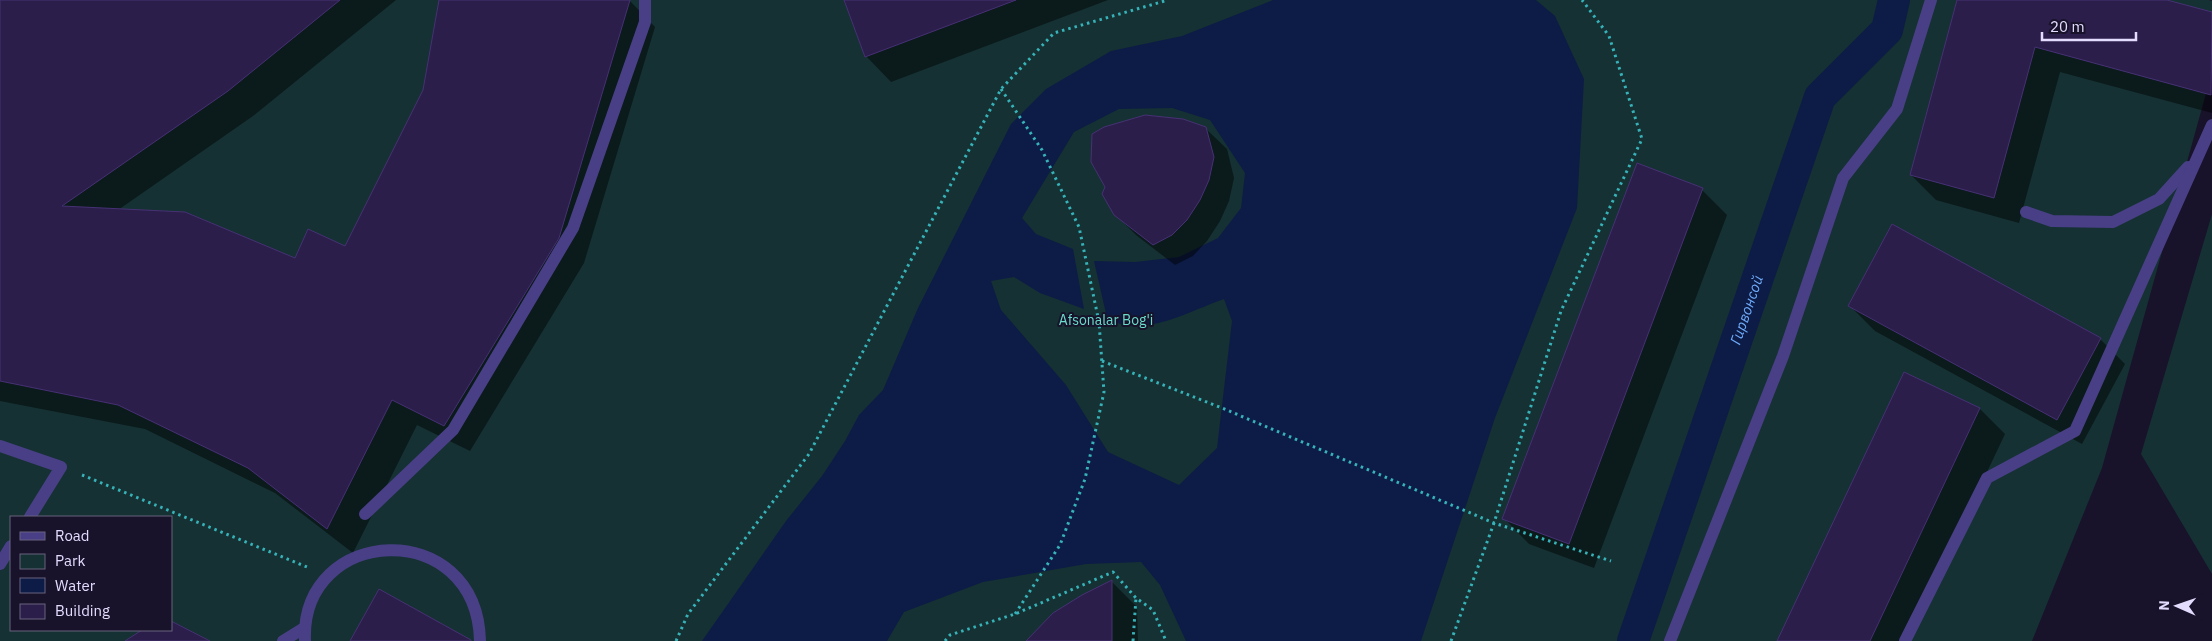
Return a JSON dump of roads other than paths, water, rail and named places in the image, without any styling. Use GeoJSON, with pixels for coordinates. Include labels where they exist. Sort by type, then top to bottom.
{"type":"FeatureCollection","features":[{"type":"Feature","properties":{"kind":"lane"},"geometry":{"type":"LineString","coordinates":[[365,514],[453,430],[573,228],[645,22],[645,0]]}},
{"type":"Feature","properties":{"kind":"lane"},"geometry":{"type":"LineString","coordinates":[[1670,641],[1783,356],[1843,178],[1897,109],[1931,0]]}},
{"type":"Feature","properties":{"kind":"lane"},"geometry":{"type":"LineString","coordinates":[[1905,641],[1987,478],[2074,431],[2212,125]]}},
{"type":"Feature","properties":{"kind":"lane"},"geometry":{"type":"LineString","coordinates":[[2026,212],[2052,221],[2113,222],[2159,199],[2197,158]]}},
{"type":"Feature","properties":{"kind":"lane"},"geometry":{"type":"LineString","coordinates":[[0,446],[62,467],[31,516]]}},
{"type":"Feature","properties":{"kind":"lane"},"geometry":{"type":"LineString","coordinates":[[0,564],[10,548]]}},
{"type":"Feature","properties":{"kind":"lane"},"geometry":{"type":"LineString","coordinates":[[305,641],[304,628],[309,609],[317,591],[329,576],[344,563],[362,554],[381,550],[401,549],[420,554],[438,562],[453,574],[466,589],[480,626],[480,641]]}},
{"type":"Feature","properties":{"kind":"lane"},"geometry":{"type":"LineString","coordinates":[[283,641],[304,628]]}},
{"type":"Feature","properties":{"kind":"water"},"geometry":{"type":"Polygon","coordinates":[[[1273,0],[1536,0],[1555,16],[1584,79],[1577,208],[1495,418],[1421,641],[1186,641],[1160,585],[1141,562],[1086,564],[983,582],[904,612],[887,641],[702,641],[786,521],[822,476],[845,441],[859,415],[883,390],[918,308],[1011,124],[1046,89],[1111,51],[1182,36],[1273,0]],[[1172,108],[1119,109],[1074,132],[1022,218],[1036,234],[1073,249],[1084,309],[1040,293],[1014,277],[991,281],[1001,310],[1066,385],[1108,452],[1179,485],[1217,448],[1232,321],[1224,299],[1182,316],[1151,325],[1121,324],[1107,318],[1094,261],[1135,262],[1179,257],[1218,238],[1241,208],[1245,173],[1210,120],[1172,108]]]}},
{"type":"Feature","properties":{"kind":"waterway","name":"Гирвонсой"},"geometry":{"type":"LineString","coordinates":[[1633,641],[1820,97],[1887,30],[1894,0]]}},
{"type":"Feature","properties":{"kind":"park label","name":"Afsonalar Bog'i"},"geometry":{"type":"Point","coordinates":[1106,320]}}]}
